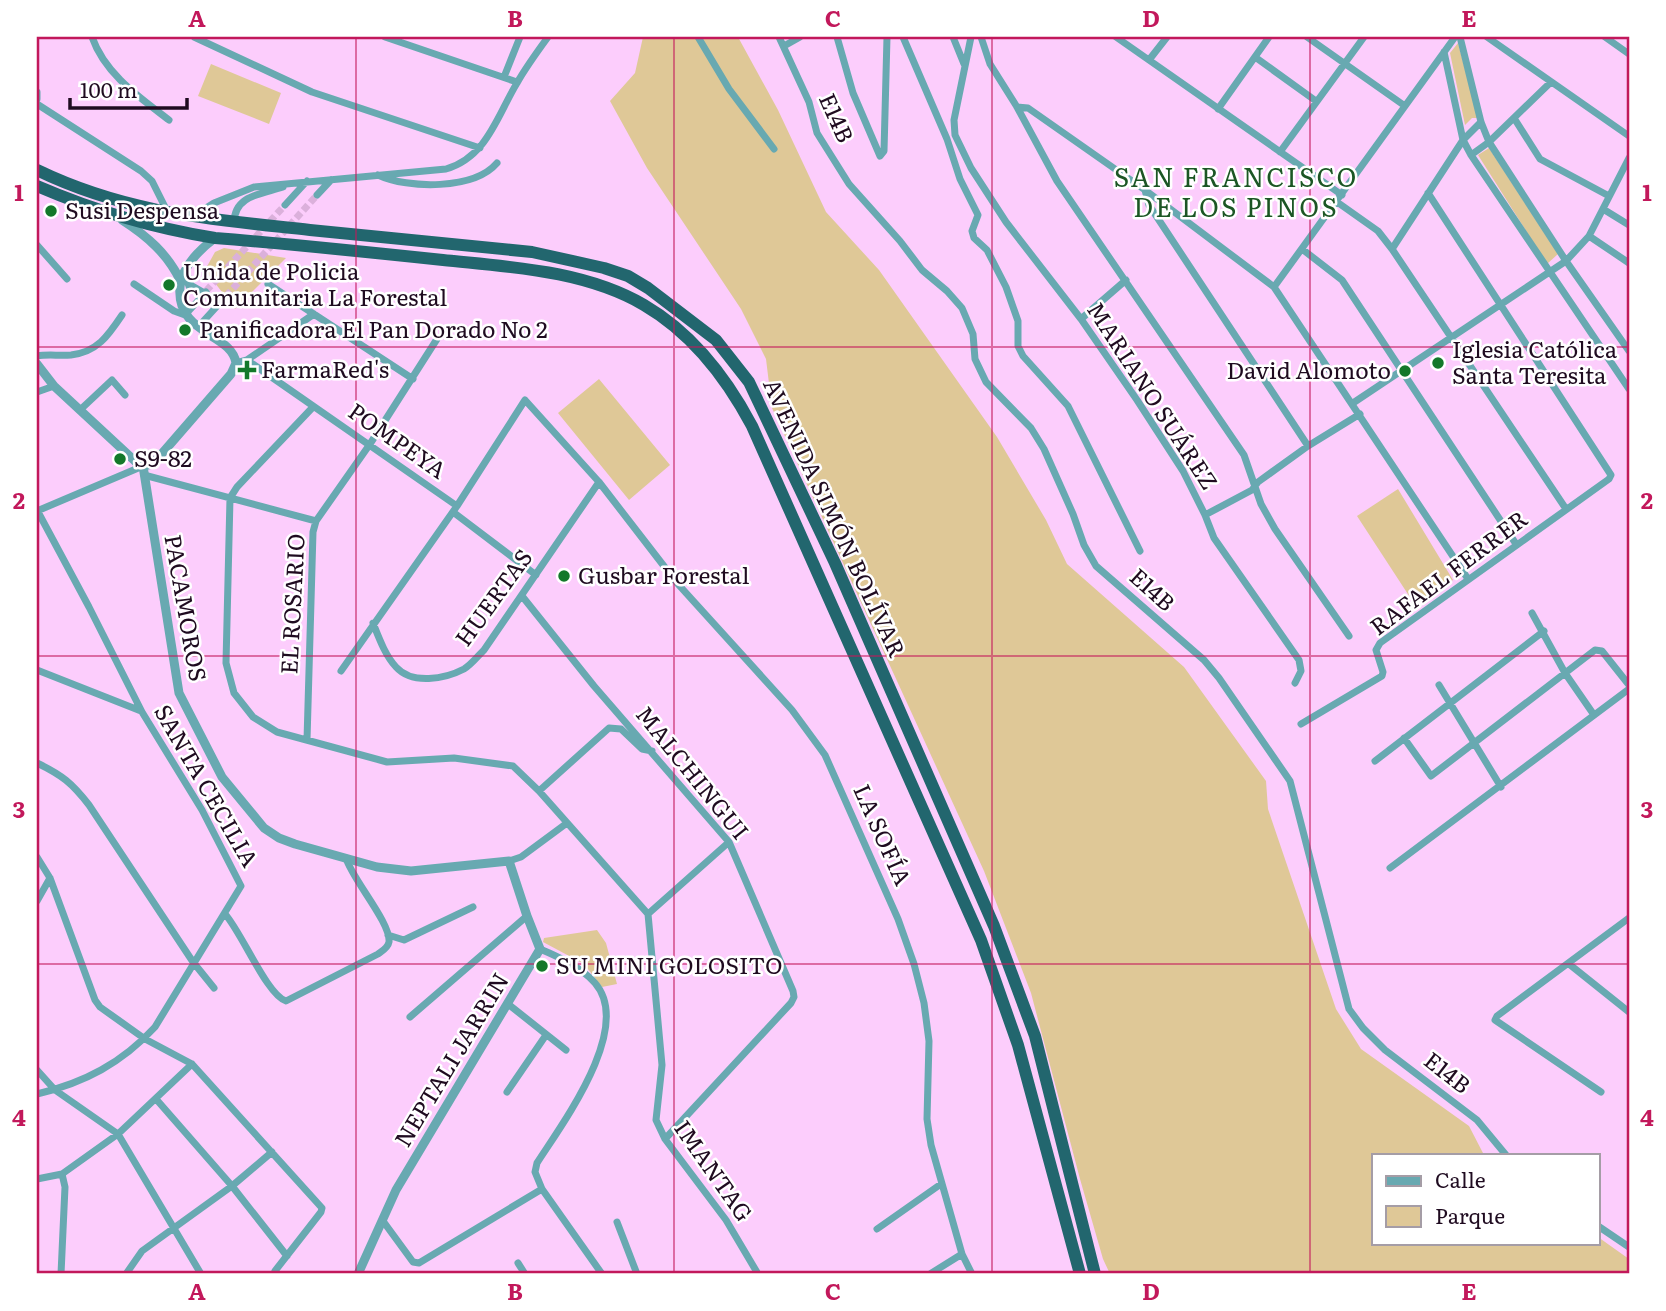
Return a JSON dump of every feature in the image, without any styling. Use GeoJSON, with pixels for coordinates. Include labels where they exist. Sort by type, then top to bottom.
{"type":"FeatureCollection","features":[{"type":"Feature","properties":{"kind":"highway","name":"AVENIDA SIMÓN BOLÍVAR"},"geometry":{"type":"LineString","coordinates":[[37,170],[112,199],[169,214],[234,223],[532,252],[604,268],[628,276],[649,288],[716,340],[749,383],[763,410],[835,563],[994,926],[1035,1037],[1095,1274]]}},
{"type":"Feature","properties":{"kind":"highway","name":"AVENIDA SIMÓN BOLÍVAR"},"geometry":{"type":"LineString","coordinates":[[38,190],[114,216],[215,238],[525,269],[596,283],[643,305],[666,320],[708,358],[721,374],[752,426],[981,940],[1018,1045],[1080,1274]]}},
{"type":"Feature","properties":{"kind":"street"},"geometry":{"type":"LineString","coordinates":[[92,37],[107,66],[126,87],[169,120]]}},
{"type":"Feature","properties":{"kind":"street"},"geometry":{"type":"LineString","coordinates":[[194,37],[312,92],[480,148]]}},
{"type":"Feature","properties":{"kind":"street"},"geometry":{"type":"LineString","coordinates":[[209,46],[213,37]]}},
{"type":"Feature","properties":{"kind":"street"},"geometry":{"type":"LineString","coordinates":[[386,37],[517,82]]}},
{"type":"Feature","properties":{"kind":"street"},"geometry":{"type":"LineString","coordinates":[[504,77],[520,37]]}},
{"type":"Feature","properties":{"kind":"street"},"geometry":{"type":"LineString","coordinates":[[191,217],[234,194],[254,187],[446,169],[468,160],[480,148],[517,82],[548,37]]}},
{"type":"Feature","properties":{"kind":"street"},"geometry":{"type":"LineString","coordinates":[[698,37],[729,89],[774,149]]}},
{"type":"Feature","properties":{"kind":"street","name":"E14B"},"geometry":{"type":"LineString","coordinates":[[779,37],[809,102],[817,133],[849,184],[922,270],[962,308],[973,334],[975,359],[986,382],[1031,428],[1044,449],[1084,545],[1096,566],[1203,660],[1219,678],[1290,781],[1349,1009],[1385,1050],[1477,1120],[1505,1154]]}},
{"type":"Feature","properties":{"kind":"street"},"geometry":{"type":"LineString","coordinates":[[784,46],[800,37]]}},
{"type":"Feature","properties":{"kind":"street"},"geometry":{"type":"LineString","coordinates":[[837,37],[853,93],[880,156],[884,151],[887,37]]}},
{"type":"Feature","properties":{"kind":"street","name":"MARIANO SUÁREZ"},"geometry":{"type":"LineString","coordinates":[[903,37],[951,137],[1006,222],[1081,319],[1183,471],[1205,514],[1213,538],[1299,660],[1301,671],[1295,683]]}},
{"type":"Feature","properties":{"kind":"street"},"geometry":{"type":"LineString","coordinates":[[953,37],[966,68]]}},
{"type":"Feature","properties":{"kind":"street"},"geometry":{"type":"LineString","coordinates":[[971,37],[951,137],[960,179],[978,215],[972,231],[974,238],[987,250],[1013,304],[1018,321],[1018,346],[1068,406],[1140,551]]}},
{"type":"Feature","properties":{"kind":"street"},"geometry":{"type":"LineString","coordinates":[[981,37],[990,64],[1057,181],[1244,455],[1261,504],[1275,529],[1349,636]]}},
{"type":"Feature","properties":{"kind":"street"},"geometry":{"type":"LineString","coordinates":[[1149,60],[1167,37]]}},
{"type":"Feature","properties":{"kind":"street"},"geometry":{"type":"LineString","coordinates":[[1218,109],[1269,37]]}},
{"type":"Feature","properties":{"kind":"street"},"geometry":{"type":"LineString","coordinates":[[1307,37],[1405,106]]}},
{"type":"Feature","properties":{"kind":"street"},"geometry":{"type":"LineString","coordinates":[[1280,152],[1364,37]]}},
{"type":"Feature","properties":{"kind":"street"},"geometry":{"type":"LineString","coordinates":[[1274,287],[1455,37]]}},
{"type":"Feature","properties":{"kind":"street"},"geometry":{"type":"LineString","coordinates":[[1460,37],[1481,122],[1489,142],[1566,261],[1629,351]]}},
{"type":"Feature","properties":{"kind":"street"},"geometry":{"type":"LineString","coordinates":[[1486,37],[1629,136]]}},
{"type":"Feature","properties":{"kind":"street"},"geometry":{"type":"LineString","coordinates":[[1605,37],[1629,54]]}},
{"type":"Feature","properties":{"kind":"street"},"geometry":{"type":"LineString","coordinates":[[1120,38],[1280,152],[1378,231],[1566,509]]}},
{"type":"Feature","properties":{"kind":"street"},"geometry":{"type":"LineString","coordinates":[[1444,51],[1463,140],[1471,155],[1629,389]]}},
{"type":"Feature","properties":{"kind":"street"},"geometry":{"type":"LineString","coordinates":[[1255,57],[1316,101]]}},
{"type":"Feature","properties":{"kind":"street"},"geometry":{"type":"LineString","coordinates":[[1471,155],[1489,142],[1551,82]]}},
{"type":"Feature","properties":{"kind":"street"},"geometry":{"type":"LineString","coordinates":[[37,92],[37,101],[152,181],[169,214]]}},
{"type":"Feature","properties":{"kind":"street"},"geometry":{"type":"LineString","coordinates":[[1017,107],[1028,108],[1145,190],[1274,287],[1468,579]]}},
{"type":"Feature","properties":{"kind":"street"},"geometry":{"type":"LineString","coordinates":[[1514,118],[1540,159],[1609,196]]}},
{"type":"Feature","properties":{"kind":"street"},"geometry":{"type":"LineString","coordinates":[[1392,249],[1463,140],[1481,122]]}},
{"type":"Feature","properties":{"kind":"street"},"geometry":{"type":"LineString","coordinates":[[1353,403],[1566,261],[1589,236],[1629,158]]}},
{"type":"Feature","properties":{"kind":"street"},"geometry":{"type":"LineString","coordinates":[[377,175],[388,180],[438,184],[477,177],[490,171],[498,163]]}},
{"type":"Feature","properties":{"kind":"street"},"geometry":{"type":"LineString","coordinates":[[317,195],[332,179]]}},
{"type":"Feature","properties":{"kind":"street"},"geometry":{"type":"LineString","coordinates":[[285,205],[307,181]]}},
{"type":"Feature","properties":{"kind":"street"},"geometry":{"type":"LineString","coordinates":[[234,223],[236,210],[247,199],[290,183]]}},
{"type":"Feature","properties":{"kind":"street"},"geometry":{"type":"LineString","coordinates":[[1145,190],[1149,205],[1308,446]]}},
{"type":"Feature","properties":{"kind":"street"},"geometry":{"type":"LineString","coordinates":[[1428,193],[1500,306]]}},
{"type":"Feature","properties":{"kind":"street"},"geometry":{"type":"LineString","coordinates":[[1603,209],[1629,225]]}},
{"type":"Feature","properties":{"kind":"street"},"geometry":{"type":"LineString","coordinates":[[114,216],[155,245],[169,259],[181,282]]}},
{"type":"Feature","properties":{"kind":"street"},"geometry":{"type":"LineString","coordinates":[[1589,236],[1629,263]]}},
{"type":"Feature","properties":{"kind":"street"},"geometry":{"type":"LineString","coordinates":[[185,315],[180,295],[181,282],[194,257],[215,238]]}},
{"type":"Feature","properties":{"kind":"street"},"geometry":{"type":"LineString","coordinates":[[37,245],[67,279]]}},
{"type":"Feature","properties":{"kind":"street"},"geometry":{"type":"LineString","coordinates":[[1303,249],[1342,280],[1516,544]]}},
{"type":"Feature","properties":{"kind":"street"},"geometry":{"type":"LineString","coordinates":[[185,315],[205,293],[190,286],[186,271]]}},
{"type":"Feature","properties":{"kind":"street"},"geometry":{"type":"LineString","coordinates":[[1081,319],[1126,280]]}},
{"type":"Feature","properties":{"kind":"street"},"geometry":{"type":"LineString","coordinates":[[37,511],[144,471],[231,374],[236,363],[231,352],[185,315],[174,311],[134,284]]}},
{"type":"Feature","properties":{"kind":"street"},"geometry":{"type":"LineString","coordinates":[[268,285],[413,379]]}},
{"type":"Feature","properties":{"kind":"street"},"geometry":{"type":"LineString","coordinates":[[198,327],[219,304]]}},
{"type":"Feature","properties":{"kind":"street","name":"RAFAEL FERRER"},"geometry":{"type":"LineString","coordinates":[[1301,724],[1382,676],[1376,650],[1378,645],[1609,480],[1610,471],[1500,306]]}},
{"type":"Feature","properties":{"kind":"street"},"geometry":{"type":"LineString","coordinates":[[236,363],[247,360],[314,314]]}},
{"type":"Feature","properties":{"kind":"street"},"geometry":{"type":"LineString","coordinates":[[37,356],[69,355],[95,348],[108,336],[122,316]]}},
{"type":"Feature","properties":{"kind":"street","name":"EL ROSARIO"},"geometry":{"type":"LineString","coordinates":[[307,740],[313,532],[316,521],[438,339]]}},
{"type":"Feature","properties":{"kind":"street","name":"POMPEYA"},"geometry":{"type":"LineString","coordinates":[[247,360],[370,444],[536,575]]}},
{"type":"Feature","properties":{"kind":"street"},"geometry":{"type":"LineString","coordinates":[[37,365],[54,386],[156,480],[316,521]]}},
{"type":"Feature","properties":{"kind":"street"},"geometry":{"type":"LineString","coordinates":[[79,410],[112,380],[125,395]]}},
{"type":"Feature","properties":{"kind":"street"},"geometry":{"type":"LineString","coordinates":[[37,392],[54,386]]}},
{"type":"Feature","properties":{"kind":"street","name":"LA SOFÍA"},"geometry":{"type":"LineString","coordinates":[[455,509],[525,400],[599,482],[677,583],[792,710],[825,755],[898,919],[914,964],[924,1003],[929,1041],[927,1119],[931,1145],[962,1254],[972,1274]]}},
{"type":"Feature","properties":{"kind":"street"},"geometry":{"type":"LineString","coordinates":[[313,407],[237,487],[230,498],[226,663],[234,693],[253,717],[277,733],[387,762],[454,758],[507,763],[539,791],[648,914],[729,842]]}},
{"type":"Feature","properties":{"kind":"street"},"geometry":{"type":"LineString","coordinates":[[1205,514],[1252,490],[1308,446],[1360,414]]}},
{"type":"Feature","properties":{"kind":"street","name":"PACAMOROS"},"geometry":{"type":"LineString","coordinates":[[144,471],[179,694],[222,777],[264,828],[279,838],[377,867],[411,872],[509,861],[521,857],[567,823]]}},
{"type":"Feature","properties":{"kind":"street","name":"HUERTAS"},"geometry":{"type":"LineString","coordinates":[[373,623],[382,646],[397,668],[406,674],[418,678],[442,678],[466,668],[522,596],[599,482]]}},
{"type":"Feature","properties":{"kind":"street"},"geometry":{"type":"LineString","coordinates":[[341,671],[455,509]]}},
{"type":"Feature","properties":{"kind":"street","name":"SANTA CECILIA"},"geometry":{"type":"LineString","coordinates":[[37,511],[142,712],[202,810],[241,886],[145,1039],[106,1070],[55,1090],[37,1094]]}},
{"type":"Feature","properties":{"kind":"street","name":"MALCHINGUI"},"geometry":{"type":"LineString","coordinates":[[522,596],[594,686],[729,842],[793,997],[665,1139]]}},
{"type":"Feature","properties":{"kind":"street"},"geometry":{"type":"LineString","coordinates":[[1532,613],[1565,673],[1594,716]]}},
{"type":"Feature","properties":{"kind":"street"},"geometry":{"type":"LineString","coordinates":[[1375,761],[1544,631]]}},
{"type":"Feature","properties":{"kind":"street"},"geometry":{"type":"LineString","coordinates":[[1390,868],[1501,787],[1629,687],[1599,650],[1431,776],[1404,738]]}},
{"type":"Feature","properties":{"kind":"street"},"geometry":{"type":"LineString","coordinates":[[37,670],[142,712]]}},
{"type":"Feature","properties":{"kind":"street"},"geometry":{"type":"LineString","coordinates":[[1439,685],[1501,787]]}},
{"type":"Feature","properties":{"kind":"street"},"geometry":{"type":"LineString","coordinates":[[539,791],[609,728],[621,729],[642,749],[652,751]]}},
{"type":"Feature","properties":{"kind":"street"},"geometry":{"type":"LineString","coordinates":[[37,763],[72,783],[193,962],[214,988]]}},
{"type":"Feature","properties":{"kind":"street"},"geometry":{"type":"LineString","coordinates":[[37,858],[50,878],[95,1000],[100,1007],[145,1039],[192,1064],[322,1208],[275,1271]]}},
{"type":"Feature","properties":{"kind":"street"},"geometry":{"type":"LineString","coordinates":[[225,914],[264,974],[270,989],[286,1001],[378,954],[386,947],[388,935],[346,858]]}},
{"type":"Feature","properties":{"kind":"street"},"geometry":{"type":"LineString","coordinates":[[509,861],[540,949],[585,974],[597,985],[603,998],[603,1037],[591,1077],[535,1169],[535,1176],[542,1189],[602,1274]]}},
{"type":"Feature","properties":{"kind":"street"},"geometry":{"type":"LineString","coordinates":[[37,901],[50,878]]}},
{"type":"Feature","properties":{"kind":"street"},"geometry":{"type":"LineString","coordinates":[[388,935],[404,940],[473,907]]}},
{"type":"Feature","properties":{"kind":"street","name":"IMANTAG"},"geometry":{"type":"LineString","coordinates":[[648,914],[662,1065],[656,1120],[665,1139],[726,1220],[758,1274]]}},
{"type":"Feature","properties":{"kind":"street"},"geometry":{"type":"LineString","coordinates":[[410,1017],[527,916]]}},
{"type":"Feature","properties":{"kind":"street"},"geometry":{"type":"LineString","coordinates":[[1601,1092],[1495,1020],[1629,918]]}},
{"type":"Feature","properties":{"kind":"street","name":"NEPTALI JARRIN"},"geometry":{"type":"LineString","coordinates":[[358,1274],[397,1190],[540,949]]}},
{"type":"Feature","properties":{"kind":"street"},"geometry":{"type":"LineString","coordinates":[[1569,964],[1629,1012]]}},
{"type":"Feature","properties":{"kind":"street"},"geometry":{"type":"LineString","coordinates":[[508,1004],[566,1050]]}},
{"type":"Feature","properties":{"kind":"street"},"geometry":{"type":"LineString","coordinates":[[507,1092],[546,1035]]}},
{"type":"Feature","properties":{"kind":"street"},"geometry":{"type":"LineString","coordinates":[[37,1179],[62,1174],[118,1134],[192,1064]]}},
{"type":"Feature","properties":{"kind":"street"},"geometry":{"type":"LineString","coordinates":[[37,1070],[55,1090],[118,1134],[201,1274]]}},
{"type":"Feature","properties":{"kind":"street"},"geometry":{"type":"LineString","coordinates":[[156,1100],[232,1186],[286,1255]]}},
{"type":"Feature","properties":{"kind":"street"},"geometry":{"type":"LineString","coordinates":[[126,1274],[142,1251],[232,1186],[272,1152]]}},
{"type":"Feature","properties":{"kind":"street"},"geometry":{"type":"LineString","coordinates":[[61,1274],[65,1187],[62,1174]]}},
{"type":"Feature","properties":{"kind":"street"},"geometry":{"type":"LineString","coordinates":[[877,1229],[941,1184]]}},
{"type":"Feature","properties":{"kind":"street"},"geometry":{"type":"LineString","coordinates":[[383,1221],[413,1262],[419,1264],[542,1189]]}},
{"type":"Feature","properties":{"kind":"street"},"geometry":{"type":"LineString","coordinates":[[617,1222],[637,1274]]}},
{"type":"Feature","properties":{"kind":"street"},"geometry":{"type":"LineString","coordinates":[[1600,1227],[1629,1247]]}},
{"type":"Feature","properties":{"kind":"street"},"geometry":{"type":"LineString","coordinates":[[930,1274],[962,1254]]}},
{"type":"Feature","properties":{"kind":"street"},"geometry":{"type":"LineString","coordinates":[[519,1263],[525,1274]]}},
{"type":"Feature","properties":{"kind":"green space"},"geometry":{"type":"Polygon","coordinates":[[[643,37],[738,37],[778,110],[826,212],[879,270],[997,437],[1046,520],[1067,564],[1184,667],[1266,781],[1268,809],[1336,1009],[1361,1049],[1469,1126],[1483,1154],[1372,1154],[1372,1244],[1600,1244],[1600,1238],[1629,1259],[1629,1274],[1110,1274],[1103,1259],[1080,1179],[1031,993],[984,871],[772,408],[766,359],[741,309],[647,168],[610,101],[635,73],[643,37]]]}},
{"type":"Feature","properties":{"kind":"green space"},"geometry":{"type":"Polygon","coordinates":[[[1458,43],[1478,118],[1472,118],[1465,125],[1450,53],[1458,43]]]}},
{"type":"Feature","properties":{"kind":"green space"},"geometry":{"type":"Polygon","coordinates":[[[211,64],[281,93],[269,124],[198,96],[211,64]]]}},
{"type":"Feature","properties":{"kind":"green space"},"geometry":{"type":"Polygon","coordinates":[[[1489,148],[1558,254],[1547,264],[1478,155],[1489,148]]]}},
{"type":"Feature","properties":{"kind":"green space"},"geometry":{"type":"Polygon","coordinates":[[[224,248],[286,258],[235,309],[205,270],[215,252],[224,248]]]}},
{"type":"Feature","properties":{"kind":"green space"},"geometry":{"type":"Polygon","coordinates":[[[599,379],[670,465],[629,500],[558,413],[599,379]]]}},
{"type":"Feature","properties":{"kind":"green space"},"geometry":{"type":"Polygon","coordinates":[[[1398,489],[1453,580],[1415,605],[1357,516],[1398,489]]]}},
{"type":"Feature","properties":{"kind":"green space"},"geometry":{"type":"Polygon","coordinates":[[[597,930],[606,943],[617,984],[602,987],[584,964],[543,942],[544,938],[597,930]]]}},
{"type":"Feature","properties":{"kind":"tunnel"},"geometry":{"type":"LineString","coordinates":[[219,304],[317,195]]}},
{"type":"Feature","properties":{"kind":"tunnel"},"geometry":{"type":"LineString","coordinates":[[206,291],[285,205]]}},
{"type":"Feature","properties":{"kind":"place","name":"Susi Despensa"},"geometry":{"type":"Point","coordinates":[51,211]}},
{"type":"Feature","properties":{"kind":"place","name":"Unida de Policia Comunitaria La Forestal"},"geometry":{"type":"Point","coordinates":[169,285]}},
{"type":"Feature","properties":{"kind":"place","name":"Panificadora El Pan Dorado No 2"},"geometry":{"type":"Point","coordinates":[185,330]}},
{"type":"Feature","properties":{"kind":"place","name":"Iglesia Católica Santa Teresita"},"geometry":{"type":"Point","coordinates":[1438,363]}},
{"type":"Feature","properties":{"kind":"place","name":"FarmaRed's"},"geometry":{"type":"Point","coordinates":[247,370]}},
{"type":"Feature","properties":{"kind":"place","name":"David Alomoto"},"geometry":{"type":"Point","coordinates":[1405,371]}},
{"type":"Feature","properties":{"kind":"place","name":"S9-82"},"geometry":{"type":"Point","coordinates":[120,459]}},
{"type":"Feature","properties":{"kind":"place","name":"Gusbar Forestal"},"geometry":{"type":"Point","coordinates":[564,576]}},
{"type":"Feature","properties":{"kind":"place","name":"SU MINI GOLOSITO"},"geometry":{"type":"Point","coordinates":[542,966]}},
{"type":"Feature","properties":{"kind":"district","name":"SAN FRANCISCO DE LOS PINOS"},"geometry":{"type":"Point","coordinates":[1236,193]}}]}
